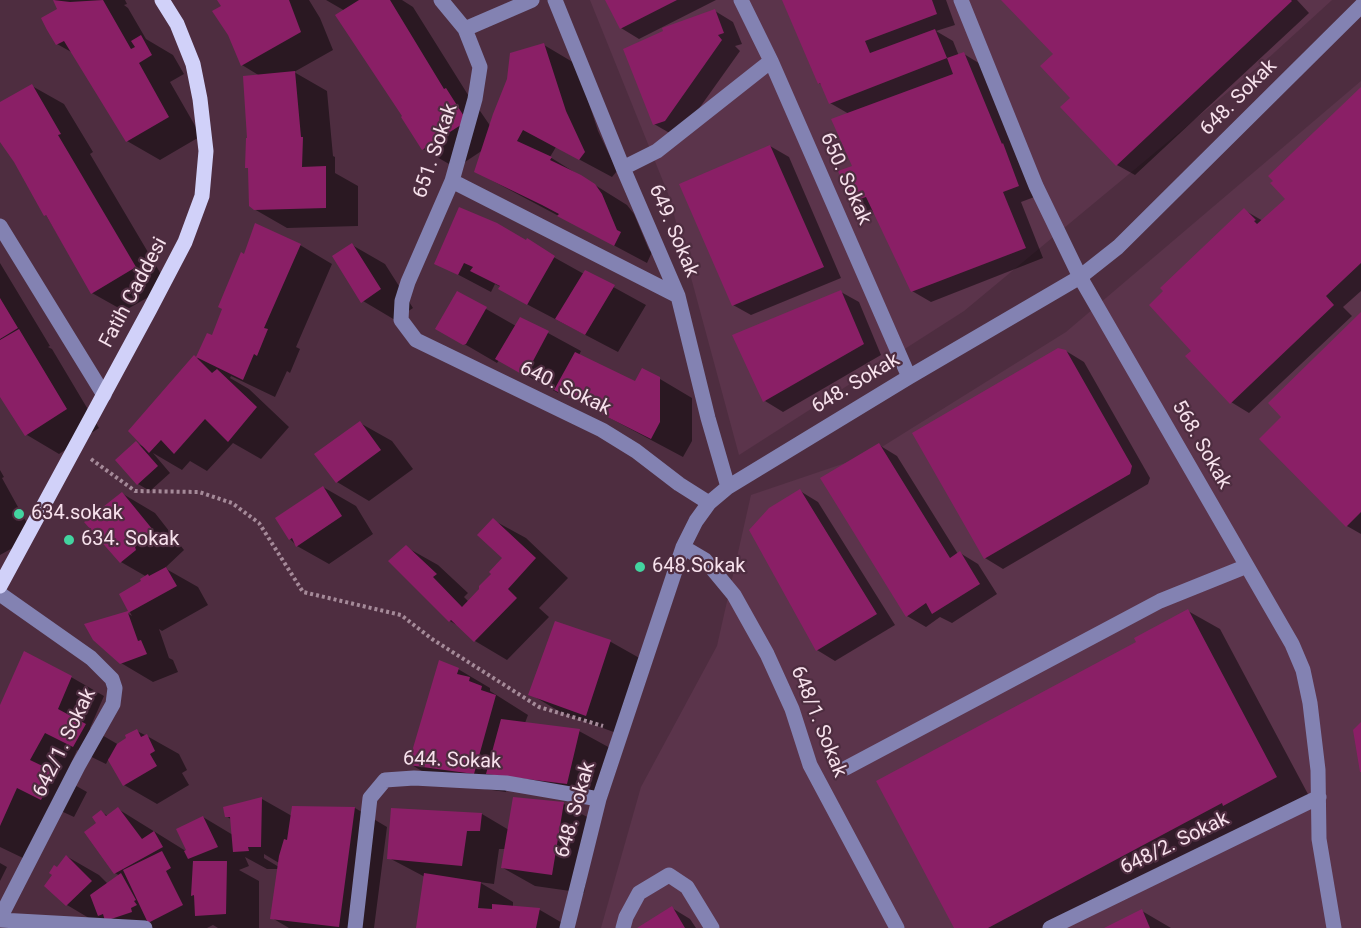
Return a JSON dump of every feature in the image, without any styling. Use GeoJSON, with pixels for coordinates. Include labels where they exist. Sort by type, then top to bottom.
{"type":"FeatureCollection","features":[{"type":"Feature","properties":{"kind":"main road","name":"Fatih Caddesi"},"geometry":{"type":"LineString","coordinates":[[0,586],[185,242],[202,196],[206,151],[193,64],[177,24],[162,0]]}},
{"type":"Feature","properties":{"kind":"street","name":"651. Sokak"},"geometry":{"type":"LineString","coordinates":[[401,320],[402,301],[408,282],[452,181],[475,99],[480,67],[465,29],[441,0]]}},
{"type":"Feature","properties":{"kind":"street"},"geometry":{"type":"LineString","coordinates":[[465,29],[532,0]]}},
{"type":"Feature","properties":{"kind":"street","name":"649. Sokak"},"geometry":{"type":"LineString","coordinates":[[555,0],[678,296],[708,418],[728,487]]}},
{"type":"Feature","properties":{"kind":"street","name":"650. Sokak"},"geometry":{"type":"LineString","coordinates":[[741,0],[771,61],[909,377]]}},
{"type":"Feature","properties":{"kind":"street","name":"568. Sokak"},"geometry":{"type":"LineString","coordinates":[[961,0],[1036,186],[1080,277],[1292,644],[1303,670],[1310,703],[1318,770],[1319,839],[1334,928]]}},
{"type":"Feature","properties":{"kind":"street","name":"648. Sokak"},"geometry":{"type":"LineString","coordinates":[[567,928],[599,799],[621,732],[683,547],[696,521],[709,503],[728,487],[1080,277],[1118,247],[1361,6]]}},
{"type":"Feature","properties":{"kind":"street"},"geometry":{"type":"LineString","coordinates":[[623,168],[657,151],[771,61]]}},
{"type":"Feature","properties":{"kind":"street"},"geometry":{"type":"LineString","coordinates":[[452,181],[678,296]]}},
{"type":"Feature","properties":{"kind":"street"},"geometry":{"type":"LineString","coordinates":[[0,226],[104,396]]}},
{"type":"Feature","properties":{"kind":"street","name":"640. Sokak"},"geometry":{"type":"LineString","coordinates":[[401,320],[416,340],[602,430],[636,451],[679,484],[709,503]]}},
{"type":"Feature","properties":{"kind":"street","name":"648/1. Sokak"},"geometry":{"type":"LineString","coordinates":[[683,547],[705,560],[734,595],[767,654],[792,709],[810,765],[897,928]]}},
{"type":"Feature","properties":{"kind":"street"},"geometry":{"type":"LineString","coordinates":[[846,768],[1160,601],[1246,566]]}},
{"type":"Feature","properties":{"kind":"street","name":"642/1. Sokak"},"geometry":{"type":"LineString","coordinates":[[0,594],[91,658],[112,679],[115,688],[113,704],[78,766],[0,919]]}},
{"type":"Feature","properties":{"kind":"street","name":"644. Sokak"},"geometry":{"type":"LineString","coordinates":[[355,928],[370,798],[385,780],[414,778],[506,783],[599,799]]}},
{"type":"Feature","properties":{"kind":"street","name":"648/2. Sokak"},"geometry":{"type":"LineString","coordinates":[[1050,928],[1319,797]]}},
{"type":"Feature","properties":{"kind":"street"},"geometry":{"type":"LineString","coordinates":[[623,928],[626,917],[639,893],[669,874],[687,887],[712,928]]}},
{"type":"Feature","properties":{"kind":"street"},"geometry":{"type":"LineString","coordinates":[[0,919],[145,928]]}},
{"type":"Feature","properties":{"kind":"path"},"geometry":{"type":"LineString","coordinates":[[76,448],[135,491],[199,492],[232,503],[259,523],[303,592],[400,615],[432,639],[538,707],[621,732]]}},
{"type":"Feature","properties":{"kind":"shaded area"},"geometry":{"type":"Polygon","coordinates":[[[590,0],[1332,0],[1264,62],[964,311],[739,455],[669,196],[590,0]]]}},
{"type":"Feature","properties":{"kind":"shaded area"},"geometry":{"type":"Polygon","coordinates":[[[1361,81],[1361,928],[601,928],[641,787],[717,646],[751,495],[869,455],[1066,332],[1361,81]]]}},
{"type":"Feature","properties":{"kind":"building"},"geometry":{"type":"Polygon","coordinates":[[[53,0],[70,2],[103,0],[131,49],[135,47],[131,41],[141,35],[152,55],[139,63],[169,117],[126,142],[64,41],[56,45],[47,30],[41,18],[57,9],[53,0]]]}},
{"type":"Feature","properties":{"kind":"building"},"geometry":{"type":"Polygon","coordinates":[[[217,0],[289,0],[301,32],[241,66],[228,35],[212,11],[221,6],[217,0]]]}},
{"type":"Feature","properties":{"kind":"building"},"geometry":{"type":"Polygon","coordinates":[[[359,0],[390,0],[444,89],[446,88],[467,121],[422,150],[335,15],[359,0]]]}},
{"type":"Feature","properties":{"kind":"building"},"geometry":{"type":"Polygon","coordinates":[[[605,0],[677,0],[620,29],[605,0]]]}},
{"type":"Feature","properties":{"kind":"building"},"geometry":{"type":"Polygon","coordinates":[[[782,0],[932,0],[937,14],[865,41],[870,53],[935,29],[947,58],[829,104],[782,0]]]}},
{"type":"Feature","properties":{"kind":"building"},"geometry":{"type":"Polygon","coordinates":[[[1001,0],[1292,1],[1116,166],[1060,107],[1070,98],[1040,66],[1053,54],[1001,0]]]}},
{"type":"Feature","properties":{"kind":"building"},"geometry":{"type":"Polygon","coordinates":[[[715,9],[724,33],[718,35],[722,40],[665,121],[653,125],[623,49],[663,31],[662,28],[715,9]]]}},
{"type":"Feature","properties":{"kind":"building"},"geometry":{"type":"Polygon","coordinates":[[[544,43],[566,111],[585,152],[579,160],[523,130],[517,141],[552,157],[550,160],[595,184],[602,194],[617,230],[621,232],[614,246],[557,216],[559,214],[542,205],[474,172],[507,79],[510,53],[544,43]]]}},
{"type":"Feature","properties":{"kind":"building"},"geometry":{"type":"Polygon","coordinates":[[[964,52],[1003,143],[1019,186],[1003,192],[1026,248],[911,292],[866,197],[851,202],[838,171],[852,166],[831,119],[953,74],[947,58],[964,52]]]}},
{"type":"Feature","properties":{"kind":"building"},"geometry":{"type":"Polygon","coordinates":[[[295,71],[301,137],[303,137],[302,167],[326,166],[326,208],[254,210],[249,206],[248,168],[245,168],[247,138],[243,76],[295,71]]]}},
{"type":"Feature","properties":{"kind":"building"},"geometry":{"type":"Polygon","coordinates":[[[32,84],[61,134],[58,135],[136,267],[91,294],[46,215],[44,216],[14,162],[0,142],[0,102],[32,84]]]}},
{"type":"Feature","properties":{"kind":"building"},"geometry":{"type":"Polygon","coordinates":[[[1361,87],[1361,263],[1326,296],[1334,305],[1230,404],[1185,356],[1191,351],[1149,305],[1163,291],[1160,288],[1244,208],[1257,224],[1285,199],[1270,183],[1273,181],[1268,176],[1361,87]]]}},
{"type":"Feature","properties":{"kind":"building"},"geometry":{"type":"Polygon","coordinates":[[[770,145],[824,267],[732,306],[679,184],[770,145]]]}},
{"type":"Feature","properties":{"kind":"building"},"geometry":{"type":"Polygon","coordinates":[[[459,207],[497,223],[526,240],[527,238],[555,256],[527,305],[498,289],[500,286],[470,271],[473,267],[464,263],[458,275],[434,264],[459,207]]]}},
{"type":"Feature","properties":{"kind":"building"},"geometry":{"type":"Polygon","coordinates":[[[255,223],[301,244],[264,328],[268,329],[257,356],[254,354],[243,380],[196,357],[207,333],[212,335],[222,309],[218,307],[241,252],[244,254],[255,223]]]}},
{"type":"Feature","properties":{"kind":"building"},"geometry":{"type":"Polygon","coordinates":[[[352,243],[381,289],[361,303],[332,256],[352,243]]]}},
{"type":"Feature","properties":{"kind":"building"},"geometry":{"type":"Polygon","coordinates":[[[585,270],[615,285],[585,335],[555,319],[585,270]]]}},
{"type":"Feature","properties":{"kind":"building"},"geometry":{"type":"Polygon","coordinates":[[[841,290],[864,344],[763,402],[732,335],[841,290]]]}},
{"type":"Feature","properties":{"kind":"building"},"geometry":{"type":"Polygon","coordinates":[[[457,291],[487,307],[466,344],[463,345],[435,329],[457,291]]]}},
{"type":"Feature","properties":{"kind":"building"},"geometry":{"type":"Polygon","coordinates":[[[0,298],[18,328],[0,339],[0,298]]]}},
{"type":"Feature","properties":{"kind":"building"},"geometry":{"type":"Polygon","coordinates":[[[1361,312],[1361,512],[1346,527],[1259,439],[1281,417],[1268,403],[1361,312]]]}},
{"type":"Feature","properties":{"kind":"building"},"geometry":{"type":"Polygon","coordinates":[[[520,317],[549,331],[525,376],[495,359],[520,317]]]}},
{"type":"Feature","properties":{"kind":"building"},"geometry":{"type":"Polygon","coordinates":[[[19,329],[67,409],[25,436],[0,397],[0,340],[19,329]]]}},
{"type":"Feature","properties":{"kind":"building"},"geometry":{"type":"Polygon","coordinates":[[[1058,348],[1066,350],[1132,466],[1130,474],[984,559],[912,433],[1058,348]]]}},
{"type":"Feature","properties":{"kind":"building"},"geometry":{"type":"Polygon","coordinates":[[[575,352],[635,381],[642,368],[660,377],[660,422],[651,439],[554,390],[575,352]]]}},
{"type":"Feature","properties":{"kind":"building"},"geometry":{"type":"Polygon","coordinates":[[[194,355],[212,373],[217,369],[257,407],[228,442],[205,419],[174,454],[161,440],[149,453],[128,431],[194,355]]]}},
{"type":"Feature","properties":{"kind":"building"},"geometry":{"type":"Polygon","coordinates":[[[360,421],[381,450],[336,483],[314,454],[360,421]]]}},
{"type":"Feature","properties":{"kind":"building"},"geometry":{"type":"Polygon","coordinates":[[[136,441],[158,466],[137,485],[115,460],[136,441]]]}},
{"type":"Feature","properties":{"kind":"building"},"geometry":{"type":"Polygon","coordinates":[[[879,443],[950,558],[960,551],[980,584],[932,614],[926,603],[906,617],[820,478],[879,443]]]}},
{"type":"Feature","properties":{"kind":"building"},"geometry":{"type":"Polygon","coordinates":[[[323,486],[342,516],[296,547],[292,538],[289,540],[275,518],[323,486]]]}},
{"type":"Feature","properties":{"kind":"building"},"geometry":{"type":"Polygon","coordinates":[[[800,489],[877,614],[816,651],[749,530],[769,508],[800,489]]]}},
{"type":"Feature","properties":{"kind":"building"},"geometry":{"type":"Polygon","coordinates":[[[122,492],[153,530],[135,547],[136,550],[120,563],[84,522],[122,492]]]}},
{"type":"Feature","properties":{"kind":"building"},"geometry":{"type":"Polygon","coordinates":[[[493,518],[536,558],[508,589],[517,598],[474,642],[451,620],[449,622],[388,561],[406,545],[437,574],[433,577],[462,607],[502,558],[477,535],[493,518]]]}},
{"type":"Feature","properties":{"kind":"building"},"geometry":{"type":"Polygon","coordinates":[[[166,567],[177,586],[128,613],[138,641],[141,640],[147,654],[120,664],[93,640],[84,624],[128,611],[119,594],[148,574],[149,576],[166,567]]]}},
{"type":"Feature","properties":{"kind":"building"},"geometry":{"type":"Polygon","coordinates":[[[1188,609],[1277,777],[1223,806],[1222,803],[988,928],[954,928],[876,781],[1136,642],[1134,638],[1188,609]]]}},
{"type":"Feature","properties":{"kind":"building"},"geometry":{"type":"Polygon","coordinates":[[[555,621],[611,640],[586,716],[528,695],[555,621]]]}},
{"type":"Feature","properties":{"kind":"building"},"geometry":{"type":"Polygon","coordinates":[[[24,651],[72,676],[58,709],[86,724],[73,747],[45,733],[30,760],[55,772],[41,800],[17,788],[0,826],[0,705],[24,651]]]}},
{"type":"Feature","properties":{"kind":"building"},"geometry":{"type":"Polygon","coordinates":[[[439,660],[459,668],[457,674],[470,677],[469,681],[482,686],[481,690],[496,695],[474,774],[408,765],[439,660]]]}},
{"type":"Feature","properties":{"kind":"building"},"geometry":{"type":"Polygon","coordinates":[[[501,719],[580,729],[567,784],[486,774],[501,719]]]}},
{"type":"Feature","properties":{"kind":"building"},"geometry":{"type":"Polygon","coordinates":[[[1361,722],[1361,772],[1360,772],[1353,730],[1361,722]]]}},
{"type":"Feature","properties":{"kind":"building"},"geometry":{"type":"Polygon","coordinates":[[[137,729],[141,737],[147,734],[155,751],[150,754],[157,766],[123,786],[108,760],[117,744],[126,738],[125,735],[137,729]]]}},
{"type":"Feature","properties":{"kind":"building"},"geometry":{"type":"Polygon","coordinates":[[[262,797],[261,847],[248,847],[249,851],[233,852],[230,817],[225,817],[223,807],[262,797]]]}},
{"type":"Feature","properties":{"kind":"building"},"geometry":{"type":"Polygon","coordinates":[[[513,797],[564,802],[552,875],[501,868],[513,797]]]}},
{"type":"Feature","properties":{"kind":"building"},"geometry":{"type":"Polygon","coordinates":[[[292,806],[355,807],[339,927],[270,919],[279,856],[284,839],[287,840],[292,806]]]}},
{"type":"Feature","properties":{"kind":"building"},"geometry":{"type":"Polygon","coordinates":[[[118,807],[142,839],[154,831],[163,847],[114,874],[84,832],[96,823],[92,817],[101,810],[106,816],[118,807]]]}},
{"type":"Feature","properties":{"kind":"building"},"geometry":{"type":"Polygon","coordinates":[[[391,808],[482,813],[480,831],[467,831],[462,866],[387,859],[391,808]]]}},
{"type":"Feature","properties":{"kind":"building"},"geometry":{"type":"Polygon","coordinates":[[[203,816],[218,847],[188,859],[176,829],[203,816]]]}},
{"type":"Feature","properties":{"kind":"building"},"geometry":{"type":"Polygon","coordinates":[[[162,851],[171,868],[166,871],[183,905],[148,923],[123,870],[162,851]]]}},
{"type":"Feature","properties":{"kind":"building"},"geometry":{"type":"Polygon","coordinates":[[[66,855],[92,881],[66,906],[44,886],[52,875],[49,873],[54,865],[57,867],[66,855]]]}},
{"type":"Feature","properties":{"kind":"building"},"geometry":{"type":"Polygon","coordinates":[[[193,861],[227,861],[226,914],[195,916],[194,895],[191,896],[193,861]]]}},
{"type":"Feature","properties":{"kind":"building"},"geometry":{"type":"Polygon","coordinates":[[[121,873],[137,905],[131,908],[132,912],[105,921],[103,914],[98,916],[90,895],[121,873]]]}},
{"type":"Feature","properties":{"kind":"building"},"geometry":{"type":"Polygon","coordinates":[[[424,873],[481,882],[478,908],[492,909],[492,904],[540,908],[536,928],[416,928],[424,873]]]}},
{"type":"Feature","properties":{"kind":"building"},"geometry":{"type":"Polygon","coordinates":[[[672,906],[685,928],[637,928],[672,906]]]}},
{"type":"Feature","properties":{"kind":"building"},"geometry":{"type":"Polygon","coordinates":[[[1142,909],[1150,928],[1104,928],[1142,909]]]}},
{"type":"Feature","properties":{"kind":"place","name":"634.sokak"},"geometry":{"type":"Point","coordinates":[19,514]}},
{"type":"Feature","properties":{"kind":"place","name":"634. Sokak"},"geometry":{"type":"Point","coordinates":[69,540]}},
{"type":"Feature","properties":{"kind":"place","name":"648.Sokak"},"geometry":{"type":"Point","coordinates":[640,567]}}]}
